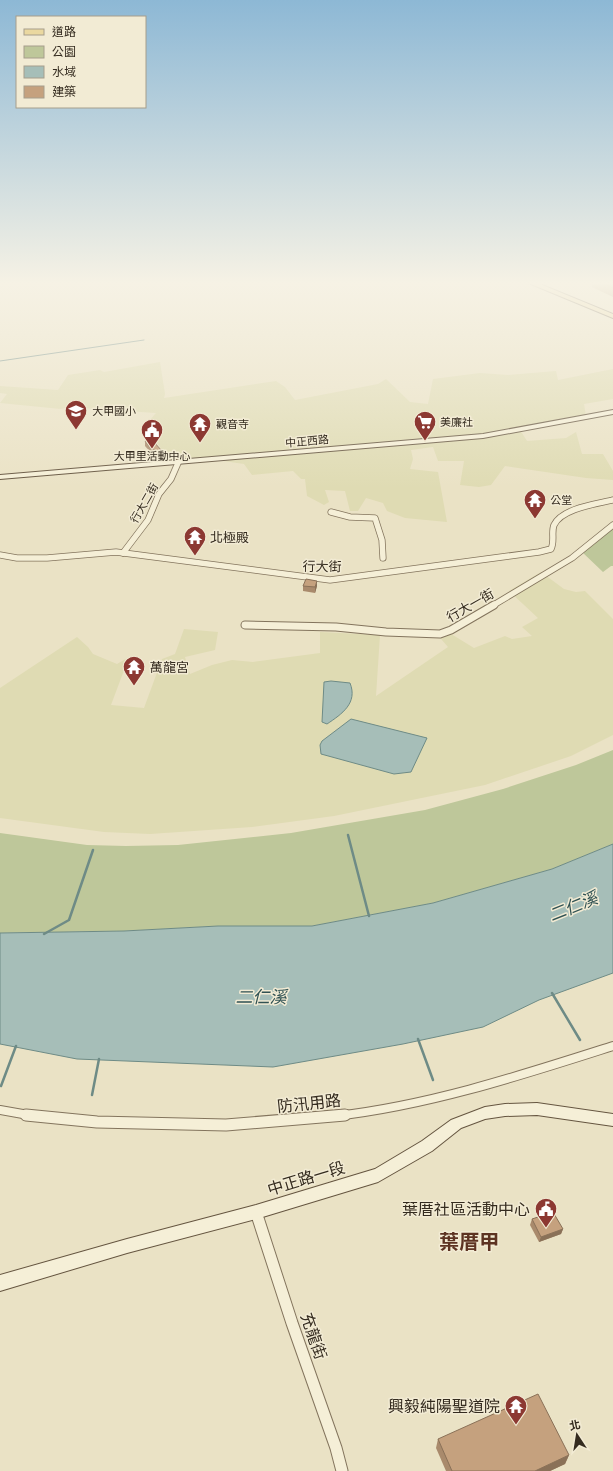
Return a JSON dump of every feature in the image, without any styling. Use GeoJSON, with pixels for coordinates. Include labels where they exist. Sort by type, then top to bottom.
{"type":"FeatureCollection","features":[{"type":"Feature","properties":{"kind":"street","name":"中正西路"},"geometry":{"type":"LineString","coordinates":[[0,477],[483,436],[613,412]]}},
{"type":"Feature","properties":{"kind":"street","name":"行大二街"},"geometry":{"type":"LineString","coordinates":[[123,553],[148,520],[159,494],[172,479],[178,463]]}},
{"type":"Feature","properties":{"kind":"street","name":"行大街"},"geometry":{"type":"LineString","coordinates":[[0,555],[32,558],[107,552],[123,553],[330,580],[475,562],[551,549],[555,542],[553,528],[556,520],[562,515],[594,504],[613,500]]}},
{"type":"Feature","properties":{"kind":"street"},"geometry":{"type":"LineString","coordinates":[[331,512],[350,517],[375,518],[382,540],[383,558]]}},
{"type":"Feature","properties":{"kind":"street","name":"行大一街"},"geometry":{"type":"LineString","coordinates":[[245,626],[336,627],[432,634],[446,632],[473,618],[572,558],[613,525]]}},
{"type":"Feature","properties":{"kind":"street","name":"防汛用路"},"geometry":{"type":"LineString","coordinates":[[0,1110],[28,1115],[97,1122],[226,1125],[296,1120],[369,1112],[438,1097],[506,1080],[613,1046]]}},
{"type":"Feature","properties":{"kind":"street","name":"中正路一段"},"geometry":{"type":"LineString","coordinates":[[0,1283],[127,1246],[256,1212],[378,1175],[428,1146],[456,1124],[485,1113],[505,1110],[538,1109],[613,1120]]}},
{"type":"Feature","properties":{"kind":"street","name":"充龍街"},"geometry":{"type":"LineString","coordinates":[[256,1212],[292,1323],[336,1448],[342,1471]]}},
{"type":"Feature","properties":{"kind":"shaded area"},"geometry":{"type":"Polygon","coordinates":[[[160,362],[165,394],[164,398],[276,381],[285,387],[295,400],[378,384],[386,379],[410,402],[428,404],[433,379],[480,373],[508,375],[556,371],[558,380],[613,369],[613,399],[584,404],[586,416],[520,430],[527,441],[566,438],[576,432],[582,454],[603,454],[613,471],[613,480],[586,478],[505,466],[491,485],[479,487],[460,485],[464,461],[438,461],[433,447],[411,450],[413,459],[410,469],[438,472],[447,522],[405,518],[387,511],[383,503],[366,498],[358,511],[350,511],[345,491],[325,490],[329,502],[324,505],[307,496],[305,479],[301,479],[293,471],[252,475],[244,464],[210,459],[181,459],[169,456],[163,451],[147,430],[149,421],[156,413],[68,407],[61,409],[0,403],[7,394],[0,393],[0,386],[58,390],[68,375],[100,370],[104,372],[160,362]]]}},
{"type":"Feature","properties":{"kind":"shaded area"},"geometry":{"type":"Polygon","coordinates":[[[541,572],[564,589],[576,592],[585,591],[613,619],[613,735],[571,756],[485,785],[334,816],[252,827],[150,834],[104,832],[0,818],[0,688],[77,637],[93,654],[117,664],[129,657],[111,705],[144,708],[162,659],[175,654],[184,629],[218,632],[215,650],[185,657],[190,674],[212,665],[232,660],[253,662],[320,653],[320,632],[380,635],[376,696],[448,647],[435,632],[443,629],[474,648],[505,636],[512,639],[532,636],[522,627],[538,618],[509,591],[541,572]]]}},
{"type":"Feature","properties":{"kind":"green space"},"geometry":{"type":"Polygon","coordinates":[[[613,525],[613,566],[603,572],[581,551],[613,525]]]}},
{"type":"Feature","properties":{"kind":"green space"},"geometry":{"type":"Polygon","coordinates":[[[613,750],[613,844],[552,869],[433,903],[312,926],[218,926],[124,931],[0,933],[0,833],[87,845],[126,846],[178,845],[291,833],[425,810],[503,789],[576,765],[613,750]]]}},
{"type":"Feature","properties":{"kind":"water"},"geometry":{"type":"Polygon","coordinates":[[[331,681],[350,683],[352,696],[343,712],[327,724],[322,722],[324,682],[331,681]]]}},
{"type":"Feature","properties":{"kind":"water"},"geometry":{"type":"Polygon","coordinates":[[[351,719],[427,738],[411,772],[394,774],[321,754],[320,745],[322,741],[351,719]]]}},
{"type":"Feature","properties":{"kind":"water","name":"二仁溪"},"geometry":{"type":"Polygon","coordinates":[[[613,844],[613,973],[539,1000],[483,1027],[403,1044],[273,1067],[77,1059],[0,1044],[0,933],[124,931],[218,926],[312,926],[433,903],[552,869],[613,844]]]}},
{"type":"Feature","properties":{"kind":"building"},"geometry":{"type":"Polygon","coordinates":[[[145,441],[153,441],[162,451],[152,450],[145,441]]]}},
{"type":"Feature","properties":{"kind":"building"},"geometry":{"type":"Polygon","coordinates":[[[306,579],[317,581],[315,587],[303,586],[306,579]]]}},
{"type":"Feature","properties":{"kind":"building","name":"葉厝社區活動中心"},"geometry":{"type":"Polygon","coordinates":[[[553,1212],[563,1229],[541,1237],[532,1219],[553,1212]]]}},
{"type":"Feature","properties":{"kind":"building","name":"興毅純陽聖道院"},"geometry":{"type":"Polygon","coordinates":[[[538,1394],[569,1455],[535,1471],[452,1471],[438,1439],[538,1394]]]}},
{"type":"Feature","properties":{"kind":"waterway"},"geometry":{"type":"LineString","coordinates":[[0,361],[71,351]]}},
{"type":"Feature","properties":{"kind":"waterway"},"geometry":{"type":"LineString","coordinates":[[348,835],[369,916]]}},
{"type":"Feature","properties":{"kind":"waterway"},"geometry":{"type":"LineString","coordinates":[[44,934],[69,920],[93,850]]}},
{"type":"Feature","properties":{"kind":"waterway"},"geometry":{"type":"LineString","coordinates":[[552,993],[580,1040]]}},
{"type":"Feature","properties":{"kind":"waterway"},"geometry":{"type":"LineString","coordinates":[[418,1039],[433,1080]]}},
{"type":"Feature","properties":{"kind":"waterway"},"geometry":{"type":"LineString","coordinates":[[1,1086],[16,1046]]}},
{"type":"Feature","properties":{"kind":"waterway"},"geometry":{"type":"LineString","coordinates":[[92,1095],[99,1059]]}},
{"type":"Feature","properties":{"kind":"place","name":"大甲國小"},"geometry":{"type":"Point","coordinates":[76,430]}},
{"type":"Feature","properties":{"kind":"place","name":"美廉社"},"geometry":{"type":"Point","coordinates":[425,442]}},
{"type":"Feature","properties":{"kind":"place","name":"觀音寺"},"geometry":{"type":"Point","coordinates":[200,444]}},
{"type":"Feature","properties":{"kind":"place","name":"大甲里活動中心"},"geometry":{"type":"Point","coordinates":[152,450]}},
{"type":"Feature","properties":{"kind":"place","name":"公堂"},"geometry":{"type":"Point","coordinates":[535,520]}},
{"type":"Feature","properties":{"kind":"place","name":"北極殿"},"geometry":{"type":"Point","coordinates":[195,556]}},
{"type":"Feature","properties":{"kind":"place","name":"萬龍宮"},"geometry":{"type":"Point","coordinates":[134,686]}},
{"type":"Feature","properties":{"kind":"place","name":"葉厝社區活動中心"},"geometry":{"type":"Point","coordinates":[546,1228]}},
{"type":"Feature","properties":{"kind":"place","name":"興毅純陽聖道院"},"geometry":{"type":"Point","coordinates":[516,1426]}},
{"type":"Feature","properties":{"kind":"district","name":"葉厝甲"},"geometry":{"type":"Point","coordinates":[469,1241]}}]}
